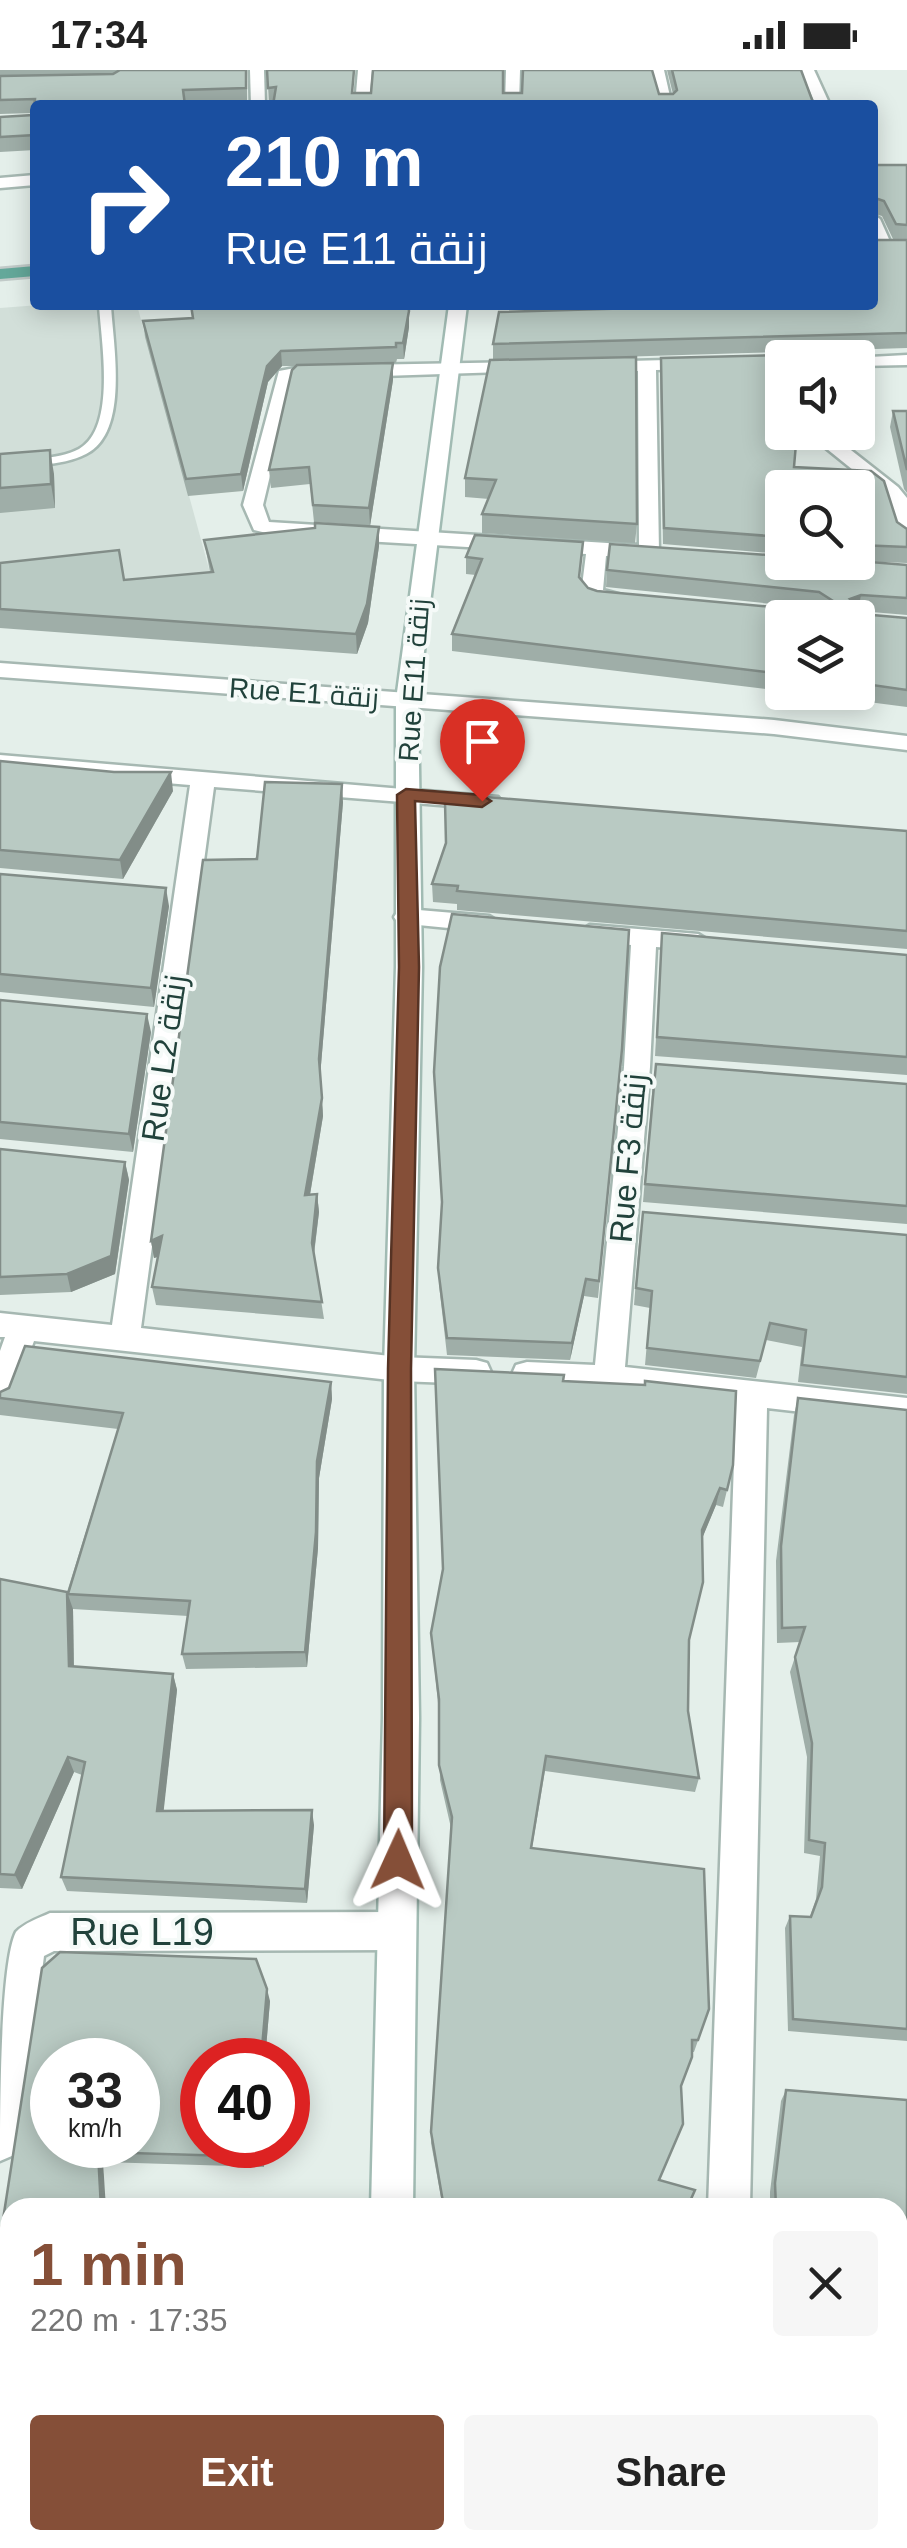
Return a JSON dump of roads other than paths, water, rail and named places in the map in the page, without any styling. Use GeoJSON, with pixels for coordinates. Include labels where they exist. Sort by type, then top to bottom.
{"type":"FeatureCollection","features":[{"type":"Feature","properties":{"kind":"main road"},"geometry":{"type":"LineString","coordinates":[[879,248],[907,248]]}},
{"type":"Feature","properties":{"kind":"main road"},"geometry":{"type":"LineString","coordinates":[[0,274],[30,271]]}},
{"type":"Feature","properties":{"kind":"street"},"geometry":{"type":"LineString","coordinates":[[256,70],[258,100]]}},
{"type":"Feature","properties":{"kind":"street"},"geometry":{"type":"LineString","coordinates":[[362,100],[365,70]]}},
{"type":"Feature","properties":{"kind":"street"},"geometry":{"type":"LineString","coordinates":[[512,100],[513,70]]}},
{"type":"Feature","properties":{"kind":"street"},"geometry":{"type":"LineString","coordinates":[[657,70],[664,100]]}},
{"type":"Feature","properties":{"kind":"street"},"geometry":{"type":"LineString","coordinates":[[807,70],[821,100]]}},
{"type":"Feature","properties":{"kind":"street"},"geometry":{"type":"LineString","coordinates":[[0,183],[30,180]]}},
{"type":"Feature","properties":{"kind":"street","name":"Rue E11 زنقة"},"geometry":{"type":"LineString","coordinates":[[457,310],[407,700],[406,795],[520,804]]}},
{"type":"Feature","properties":{"kind":"street"},"geometry":{"type":"LineString","coordinates":[[875,360],[907,360]]}},
{"type":"Feature","properties":{"kind":"street"},"geometry":{"type":"LineString","coordinates":[[647,364],[659,553],[261,526],[253,505],[285,375],[306,371],[557,367],[647,364],[765,362]]}},
{"type":"Feature","properties":{"kind":"street"},"geometry":{"type":"LineString","coordinates":[[837,450],[896,498],[907,537]]}},
{"type":"Feature","properties":{"kind":"street"},"geometry":{"type":"LineString","coordinates":[[598,548],[592,594],[604,600],[642,603]]}},
{"type":"Feature","properties":{"kind":"street","name":"Rue E1 زنقة"},"geometry":{"type":"LineString","coordinates":[[0,670],[774,727],[907,743]]}},
{"type":"Feature","properties":{"kind":"street"},"geometry":{"type":"LineString","coordinates":[[0,762],[406,795],[399,1369],[401,1718],[392,2198]]}},
{"type":"Feature","properties":{"kind":"street","name":"Rue L2 زنقة"},"geometry":{"type":"LineString","coordinates":[[125,1337],[139,1167],[178,895],[203,779]]}},
{"type":"Feature","properties":{"kind":"street"},"geometry":{"type":"LineString","coordinates":[[407,917],[506,926]]}},
{"type":"Feature","properties":{"kind":"street"},"geometry":{"type":"LineString","coordinates":[[565,930],[719,944]]}},
{"type":"Feature","properties":{"kind":"street","name":"Rue F3 زنقة"},"geometry":{"type":"LineString","coordinates":[[608,1378],[622,1214],[647,1068],[644,937]]}},
{"type":"Feature","properties":{"kind":"street"},"geometry":{"type":"LineString","coordinates":[[622,1214],[660,1217]]}},
{"type":"Feature","properties":{"kind":"street"},"geometry":{"type":"LineString","coordinates":[[0,1395],[12,1327],[399,1369],[608,1378],[907,1411]]}},
{"type":"Feature","properties":{"kind":"street"},"geometry":{"type":"LineString","coordinates":[[729,2198],[752,1394]]}},
{"type":"Feature","properties":{"kind":"street","name":"Rue L19"},"geometry":{"type":"LineString","coordinates":[[0,2141],[24,1955],[31,1944],[50,1932],[396,1931]]}},
{"type":"Feature","properties":{"kind":"lane"},"geometry":{"type":"LineString","coordinates":[[0,463],[51,459],[86,450],[101,438],[109,420],[105,310]]}}]}
